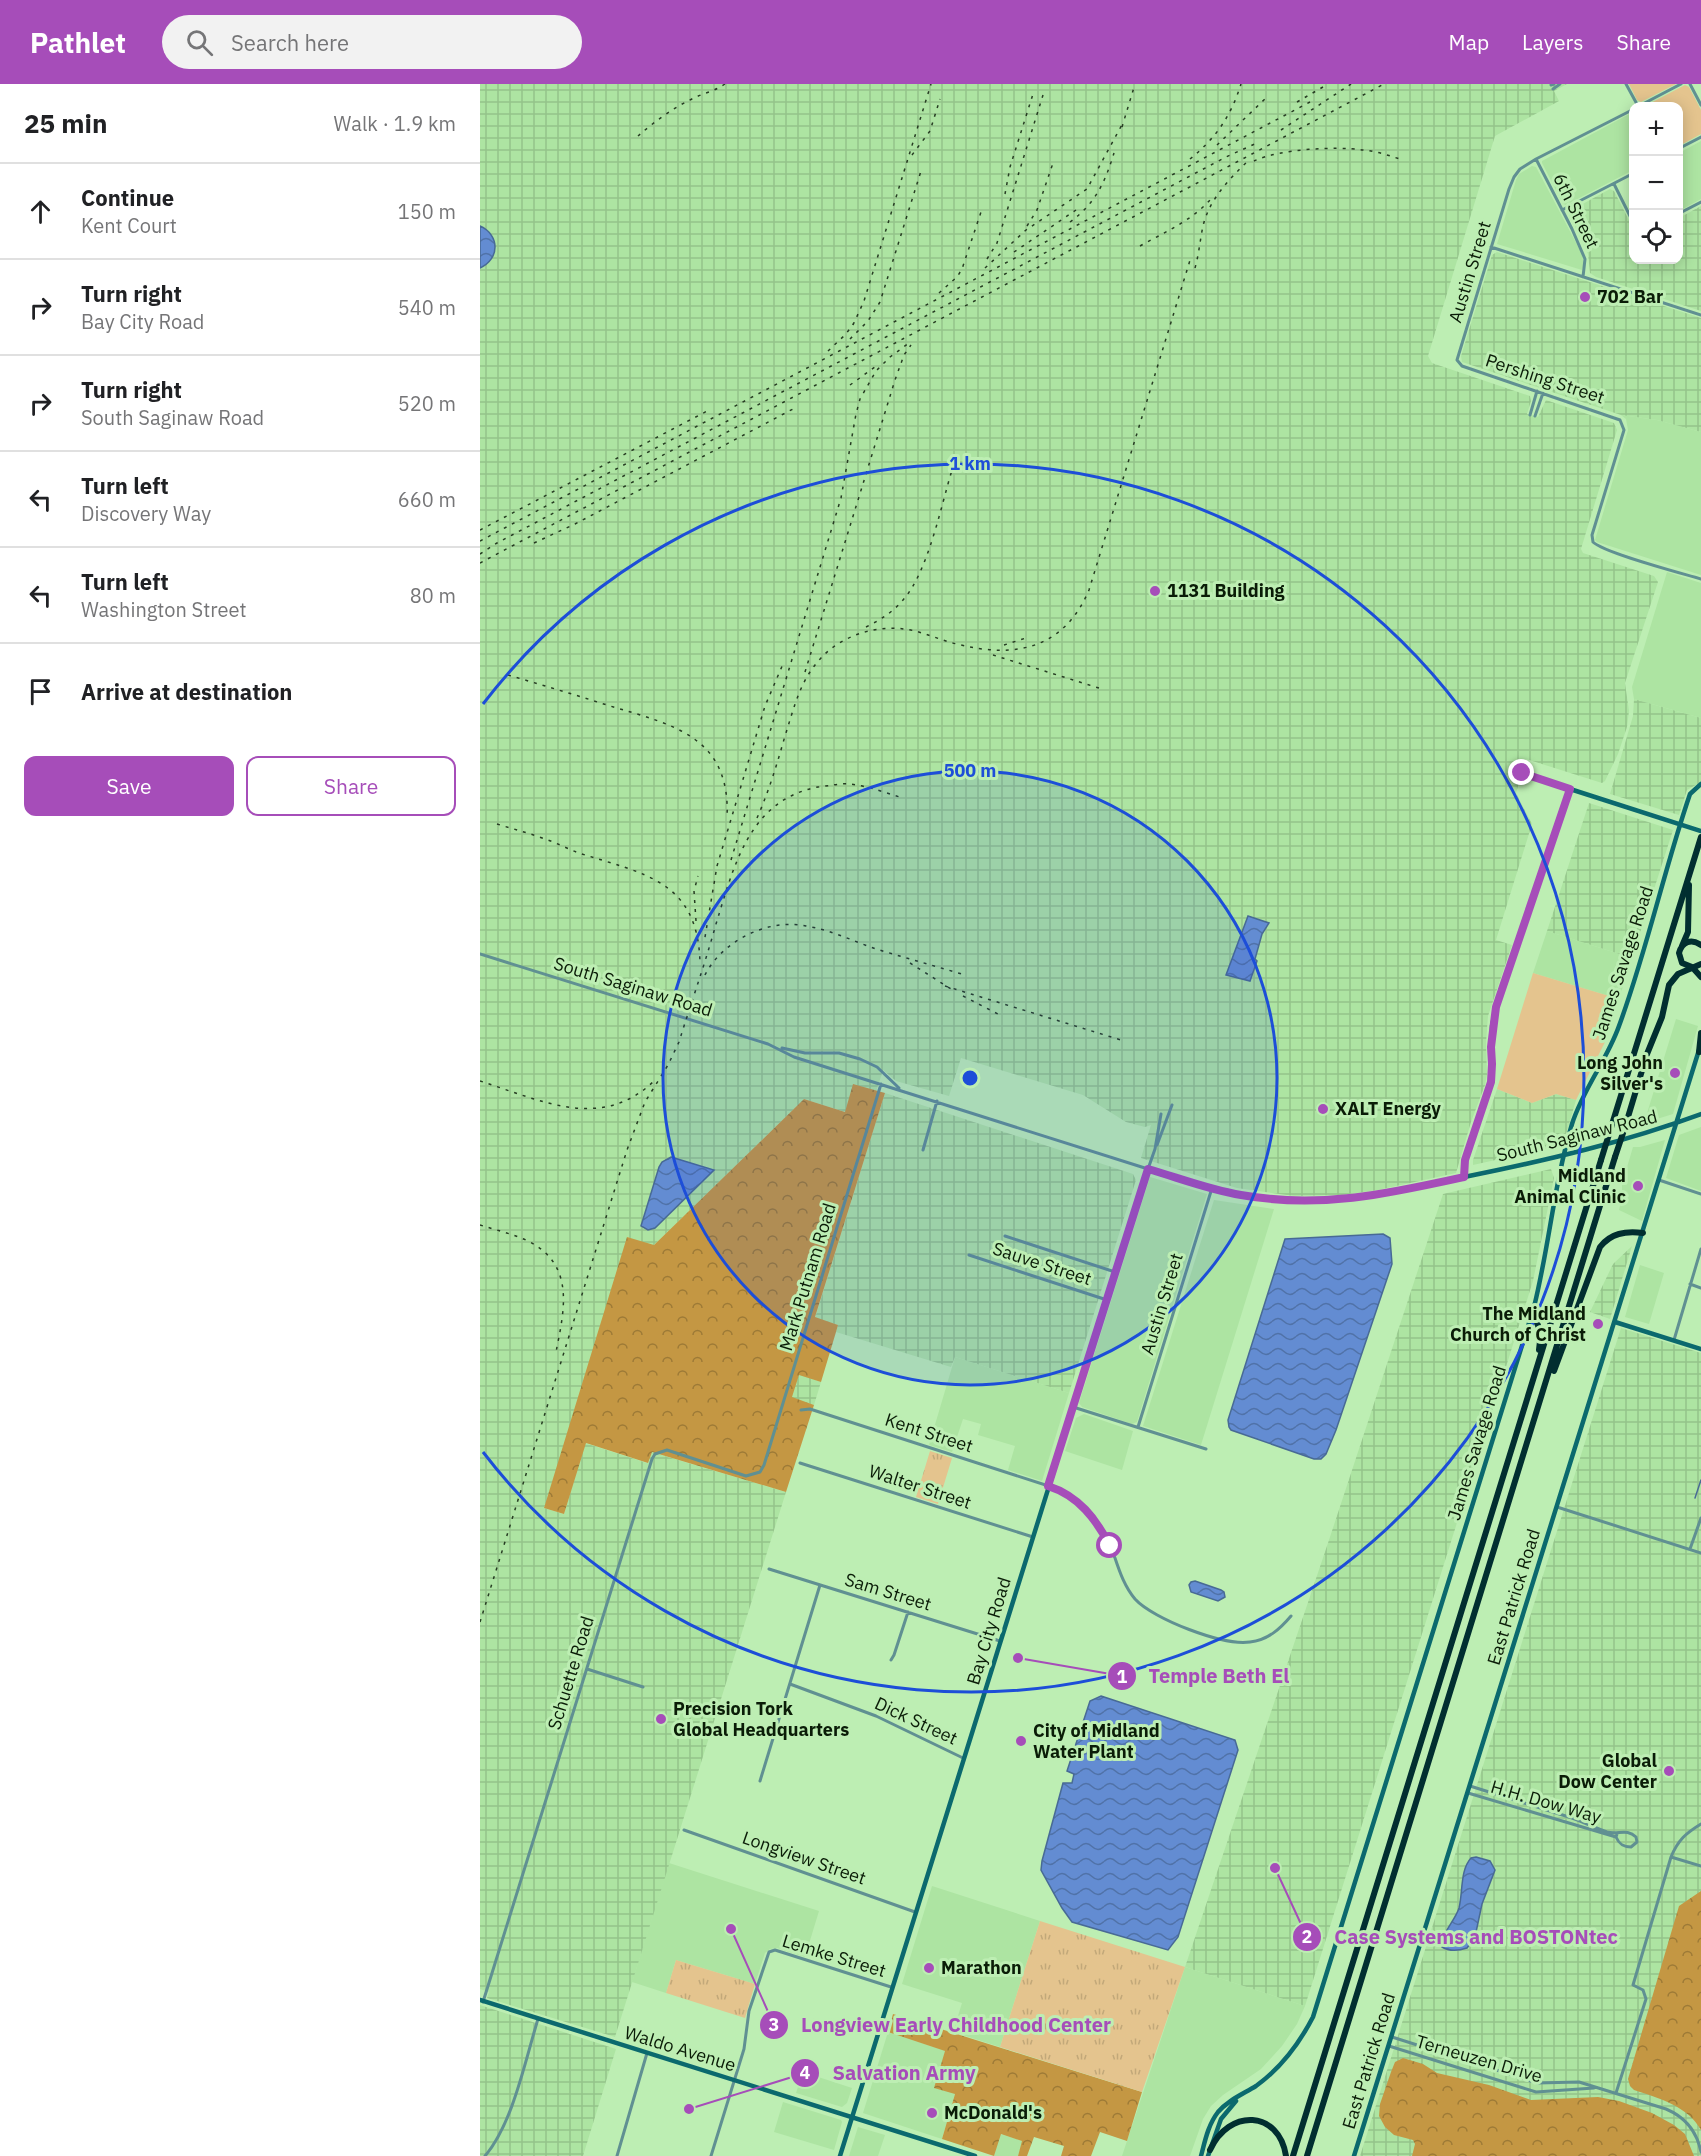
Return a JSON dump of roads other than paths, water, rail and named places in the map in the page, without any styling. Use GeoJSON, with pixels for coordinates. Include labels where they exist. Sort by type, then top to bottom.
{"type":"FeatureCollection","features":[{"type":"Feature","properties":{"kind":"highway"},"geometry":{"type":"LineString","coordinates":[[1293,2156],[1701,837]]}},
{"type":"Feature","properties":{"kind":"highway"},"geometry":{"type":"LineString","coordinates":[[1689,875],[1688,932],[1679,950],[1679,958],[1684,965],[1692,967],[1701,977]]}},
{"type":"Feature","properties":{"kind":"highway"},"geometry":{"type":"LineString","coordinates":[[1682,945],[1691,941],[1701,945]]}},
{"type":"Feature","properties":{"kind":"highway"},"geometry":{"type":"LineString","coordinates":[[1307,2156],[1624,1127],[1660,1022],[1670,983],[1676,975],[1701,964]]}},
{"type":"Feature","properties":{"kind":"highway"},"geometry":{"type":"LineString","coordinates":[[1700,1049],[1701,1034]]}},
{"type":"Feature","properties":{"kind":"highway"},"geometry":{"type":"LineString","coordinates":[[1531,1430],[1598,1250],[1614,1235],[1628,1232],[1643,1233]]}},
{"type":"Feature","properties":{"kind":"highway"},"geometry":{"type":"LineString","coordinates":[[1531,1314],[1537,1320],[1541,1336],[1534,1376]]}},
{"type":"Feature","properties":{"kind":"highway"},"geometry":{"type":"LineString","coordinates":[[1209,2153],[1217,2136],[1227,2127],[1238,2122],[1252,2121],[1265,2124],[1276,2132],[1282,2141],[1286,2156]]}},
{"type":"Feature","properties":{"kind":"street"},"geometry":{"type":"LineString","coordinates":[[1553,86],[1560,84]]}},
{"type":"Feature","properties":{"kind":"street"},"geometry":{"type":"LineString","coordinates":[[1626,84],[1637,102]]}},
{"type":"Feature","properties":{"kind":"street"},"geometry":{"type":"LineString","coordinates":[[1647,102],[1681,84]]}},
{"type":"Feature","properties":{"kind":"street"},"geometry":{"type":"LineString","coordinates":[[1690,84],[1701,105]]}},
{"type":"Feature","properties":{"kind":"street","name":"Austin Street"},"geometry":{"type":"LineString","coordinates":[[1458,363],[1491,247],[1517,171],[1629,112]]}},
{"type":"Feature","properties":{"kind":"street"},"geometry":{"type":"LineString","coordinates":[[1683,146],[1701,137]]}},
{"type":"Feature","properties":{"kind":"street","name":"6th Street"},"geometry":{"type":"LineString","coordinates":[[1536,159],[1585,259],[1583,277]]}},
{"type":"Feature","properties":{"kind":"street"},"geometry":{"type":"LineString","coordinates":[[1562,210],[1629,176]]}},
{"type":"Feature","properties":{"kind":"street"},"geometry":{"type":"LineString","coordinates":[[1614,184],[1629,214]]}},
{"type":"Feature","properties":{"kind":"street"},"geometry":{"type":"LineString","coordinates":[[1683,211],[1701,202]]}},
{"type":"Feature","properties":{"kind":"street"},"geometry":{"type":"LineString","coordinates":[[1491,247],[1701,315]]}},
{"type":"Feature","properties":{"kind":"street","name":"Pershing Street"},"geometry":{"type":"LineString","coordinates":[[1458,363],[1615,416],[1622,422],[1623,434],[1593,535],[1595,544],[1701,579]]}},
{"type":"Feature","properties":{"kind":"street"},"geometry":{"type":"LineString","coordinates":[[1530,415],[1537,391]]}},
{"type":"Feature","properties":{"kind":"street"},"geometry":{"type":"LineString","coordinates":[[1535,416],[1542,393]]}},
{"type":"Feature","properties":{"kind":"street"},"geometry":{"type":"LineString","coordinates":[[1522,773],[1701,831]]}},
{"type":"Feature","properties":{"kind":"street","name":"James Savage Road"},"geometry":{"type":"LineString","coordinates":[[1201,2156],[1210,2125],[1216,2115],[1228,2103],[1264,2079],[1286,2058],[1313,2018],[1531,1314],[1542,1273],[1564,1156],[1576,1111],[1621,1022],[1690,794],[1701,784]]}},
{"type":"Feature","properties":{"kind":"street"},"geometry":{"type":"LineString","coordinates":[[1464,1177],[1465,1160],[1491,1082],[1491,1047],[1496,1007],[1570,789]]}},
{"type":"Feature","properties":{"kind":"street","name":"South Saginaw Road"},"geometry":{"type":"LineString","coordinates":[[480,954],[777,1047],[805,1053],[839,1053],[860,1059],[877,1067],[901,1089]]}},
{"type":"Feature","properties":{"kind":"street","name":"South Saginaw Road"},"geometry":{"type":"LineString","coordinates":[[777,1047],[794,1056],[1148,1169],[1212,1188],[1258,1198],[1318,1201],[1375,1196],[1564,1156],[1622,1141],[1701,1114]]}},
{"type":"Feature","properties":{"kind":"street","name":"East Patrick Road"},"geometry":{"type":"LineString","coordinates":[[1354,2156],[1700,1049]]}},
{"type":"Feature","properties":{"kind":"street","name":"Mark Putnam Road"},"geometry":{"type":"LineString","coordinates":[[756,1474],[764,1465],[881,1084]]}},
{"type":"Feature","properties":{"kind":"street"},"geometry":{"type":"LineString","coordinates":[[923,1150],[937,1101]]}},
{"type":"Feature","properties":{"kind":"street"},"geometry":{"type":"LineString","coordinates":[[1155,1149],[1172,1105]]}},
{"type":"Feature","properties":{"kind":"street","name":"Bay City Road"},"geometry":{"type":"LineString","coordinates":[[840,2156],[1155,1149],[1161,1114]]}},
{"type":"Feature","properties":{"kind":"street"},"geometry":{"type":"LineString","coordinates":[[1659,1180],[1701,1194]]}},
{"type":"Feature","properties":{"kind":"street","name":"Austin Street"},"geometry":{"type":"LineString","coordinates":[[1138,1427],[1212,1188]]}},
{"type":"Feature","properties":{"kind":"street"},"geometry":{"type":"LineString","coordinates":[[1005,1236],[1115,1272]]}},
{"type":"Feature","properties":{"kind":"street"},"geometry":{"type":"LineString","coordinates":[[1674,1340],[1701,1249]]}},
{"type":"Feature","properties":{"kind":"street","name":"Sauve Street"},"geometry":{"type":"LineString","coordinates":[[969,1255],[1107,1300]]}},
{"type":"Feature","properties":{"kind":"street"},"geometry":{"type":"LineString","coordinates":[[1690,1284],[1701,1288]]}},
{"type":"Feature","properties":{"kind":"street"},"geometry":{"type":"LineString","coordinates":[[1615,1322],[1701,1349]]}},
{"type":"Feature","properties":{"kind":"street"},"geometry":{"type":"LineString","coordinates":[[1073,1407],[1206,1449]]}},
{"type":"Feature","properties":{"kind":"street","name":"Kent Street"},"geometry":{"type":"LineString","coordinates":[[801,1410],[821,1413],[1070,1495],[1089,1512],[1101,1528],[1124,1583],[1136,1600],[1154,1614],[1170,1622],[1237,1642],[1250,1642],[1265,1638],[1279,1629],[1291,1616]]}},
{"type":"Feature","properties":{"kind":"street","name":"Schuette Road"},"geometry":{"type":"LineString","coordinates":[[482,2001],[652,1459],[655,1454],[667,1450],[746,1476],[756,1474]]}},
{"type":"Feature","properties":{"kind":"street","name":"Walter Street"},"geometry":{"type":"LineString","coordinates":[[800,1463],[1032,1537]]}},
{"type":"Feature","properties":{"kind":"street"},"geometry":{"type":"LineString","coordinates":[[1557,1507],[1701,1553]]}},
{"type":"Feature","properties":{"kind":"street"},"geometry":{"type":"LineString","coordinates":[[1690,1549],[1701,1518]]}},
{"type":"Feature","properties":{"kind":"street","name":"Sam Street"},"geometry":{"type":"LineString","coordinates":[[768,1569],[1000,1641]]}},
{"type":"Feature","properties":{"kind":"street"},"geometry":{"type":"LineString","coordinates":[[760,1780],[820,1585]]}},
{"type":"Feature","properties":{"kind":"street"},"geometry":{"type":"LineString","coordinates":[[891,1660],[908,1612]]}},
{"type":"Feature","properties":{"kind":"street"},"geometry":{"type":"LineString","coordinates":[[587,1669],[643,1687]]}},
{"type":"Feature","properties":{"kind":"street","name":"Dick Street"},"geometry":{"type":"LineString","coordinates":[[790,1684],[876,1716],[963,1758]]}},
{"type":"Feature","properties":{"kind":"street","name":"H.H. Dow Way"},"geometry":{"type":"LineString","coordinates":[[1470,1786],[1616,1836],[1621,1845],[1634,1846],[1637,1842],[1635,1835],[1629,1832],[1623,1831],[1616,1836]]}},
{"type":"Feature","properties":{"kind":"street","name":"H.H. Dow Way"},"geometry":{"type":"LineString","coordinates":[[1468,1793],[1616,1836]]}},
{"type":"Feature","properties":{"kind":"street"},"geometry":{"type":"LineString","coordinates":[[1616,2093],[1646,1999],[1643,1990],[1633,1985],[1671,1857],[1679,1840],[1701,1824]]}},
{"type":"Feature","properties":{"kind":"street","name":"Longview Street"},"geometry":{"type":"LineString","coordinates":[[684,1830],[915,1912]]}},
{"type":"Feature","properties":{"kind":"street"},"geometry":{"type":"LineString","coordinates":[[1671,1857],[1701,1866]]}},
{"type":"Feature","properties":{"kind":"street","name":"Lemke Street"},"geometry":{"type":"LineString","coordinates":[[734,2080],[744,2049],[747,2017],[769,1952],[775,1950],[891,1987]]}},
{"type":"Feature","properties":{"kind":"street","name":"Waldo Avenue"},"geometry":{"type":"LineString","coordinates":[[482,2001],[975,2156]]}},
{"type":"Feature","properties":{"kind":"street"},"geometry":{"type":"LineString","coordinates":[[485,2156],[496,2142],[505,2124],[538,2019]]}},
{"type":"Feature","properties":{"kind":"street","name":"Terneuzen Drive"},"geometry":{"type":"LineString","coordinates":[[1391,2037],[1537,2083],[1579,2082],[1676,2114],[1691,2128],[1699,2142],[1701,2152]]}},
{"type":"Feature","properties":{"kind":"street","name":"Terneuzen Drive"},"geometry":{"type":"LineString","coordinates":[[1389,2046],[1536,2092],[1599,2088]]}},
{"type":"Feature","properties":{"kind":"street"},"geometry":{"type":"LineString","coordinates":[[617,2156],[647,2053]]}},
{"type":"Feature","properties":{"kind":"street"},"geometry":{"type":"LineString","coordinates":[[711,2156],[734,2080]]}},
{"type":"Feature","properties":{"kind":"street","name":"James Savage Road"},"geometry":{"type":"LineString","coordinates":[[1209,2153],[1223,2115],[1244,2093]]}},
{"type":"Feature","properties":{"kind":"water"},"geometry":{"type":"Polygon","coordinates":[[[480,226],[491,235],[495,247],[491,259],[480,268],[480,226]]]}},
{"type":"Feature","properties":{"kind":"water"},"geometry":{"type":"Polygon","coordinates":[[[1248,916],[1269,923],[1262,934],[1255,959],[1257,961],[1250,981],[1226,975],[1248,916]]]}},
{"type":"Feature","properties":{"kind":"water"},"geometry":{"type":"Polygon","coordinates":[[[671,1157],[714,1170],[655,1228],[648,1230],[641,1226],[659,1167],[662,1162],[671,1157]]]}},
{"type":"Feature","properties":{"kind":"water"},"geometry":{"type":"Polygon","coordinates":[[[1383,1234],[1390,1238],[1392,1264],[1326,1454],[1321,1459],[1314,1459],[1231,1430],[1228,1420],[1285,1239],[1383,1234]]]}},
{"type":"Feature","properties":{"kind":"water"},"geometry":{"type":"Polygon","coordinates":[[[1195,1581],[1221,1590],[1225,1597],[1218,1601],[1191,1592],[1189,1585],[1195,1581]]]}},
{"type":"Feature","properties":{"kind":"water"},"geometry":{"type":"Polygon","coordinates":[[[1101,1696],[1235,1740],[1238,1750],[1178,1937],[1168,1950],[1072,1922],[1041,1870],[1063,1783],[1072,1783],[1074,1774],[1067,1771],[1090,1701],[1101,1696]]]}},
{"type":"Feature","properties":{"kind":"water"},"geometry":{"type":"Polygon","coordinates":[[[1471,1858],[1490,1861],[1495,1870],[1482,1904],[1475,1937],[1467,1948],[1448,1950],[1442,1947],[1442,1942],[1459,1908],[1467,1863],[1471,1858]]]}},
{"type":"Feature","properties":{"kind":"waterway"},"geometry":{"type":"LineString","coordinates":[[1695,1498],[1701,1480]]}},
{"type":"Feature","properties":{"kind":"railway"},"geometry":{"type":"LineString","coordinates":[[638,136],[679,106],[725,84]]}},
{"type":"Feature","properties":{"kind":"railway"},"geometry":{"type":"LineString","coordinates":[[853,325],[864,301],[931,84]]}},
{"type":"Feature","properties":{"kind":"railway"},"geometry":{"type":"LineString","coordinates":[[1122,127],[1135,84]]}},
{"type":"Feature","properties":{"kind":"railway"},"geometry":{"type":"LineString","coordinates":[[1190,159],[1222,126],[1241,84]]}},
{"type":"Feature","properties":{"kind":"railway"},"geometry":{"type":"LineString","coordinates":[[1281,130],[1351,84]]}},
{"type":"Feature","properties":{"kind":"railway"},"geometry":{"type":"LineString","coordinates":[[480,563],[1384,84]]}},
{"type":"Feature","properties":{"kind":"railway"},"geometry":{"type":"LineString","coordinates":[[1297,102],[1323,87]]}},
{"type":"Feature","properties":{"kind":"railway"},"geometry":{"type":"LineString","coordinates":[[1005,194],[1010,167],[1033,94]]}},
{"type":"Feature","properties":{"kind":"railway"},"geometry":{"type":"LineString","coordinates":[[987,259],[997,243],[1043,95]]}},
{"type":"Feature","properties":{"kind":"railway"},"geometry":{"type":"LineString","coordinates":[[1217,145],[1267,97]]}},
{"type":"Feature","properties":{"kind":"railway"},"geometry":{"type":"LineString","coordinates":[[912,155],[930,131],[940,99]]}},
{"type":"Feature","properties":{"kind":"railway"},"geometry":{"type":"LineString","coordinates":[[480,541],[1310,102]]}},
{"type":"Feature","properties":{"kind":"railway"},"geometry":{"type":"LineString","coordinates":[[985,268],[1026,230],[1087,189],[1124,121]]}},
{"type":"Feature","properties":{"kind":"railway"},"geometry":{"type":"LineString","coordinates":[[480,554],[1226,157],[1259,142]]}},
{"type":"Feature","properties":{"kind":"railway"},"geometry":{"type":"LineString","coordinates":[[1254,161],[1292,151],[1338,148],[1373,151],[1403,160]]}},
{"type":"Feature","properties":{"kind":"railway"},"geometry":{"type":"LineString","coordinates":[[1070,222],[1093,199],[1107,173],[1114,153]]}},
{"type":"Feature","properties":{"kind":"railway"},"geometry":{"type":"LineString","coordinates":[[1195,268],[1203,226],[1210,207],[1227,183],[1248,161]]}},
{"type":"Feature","properties":{"kind":"railway"},"geometry":{"type":"LineString","coordinates":[[1027,226],[1037,210],[1053,163]]}},
{"type":"Feature","properties":{"kind":"railway"},"geometry":{"type":"LineString","coordinates":[[850,339],[868,321],[880,302],[921,171]]}},
{"type":"Feature","properties":{"kind":"railway"},"geometry":{"type":"LineString","coordinates":[[1140,246],[1186,220],[1210,200]]}},
{"type":"Feature","properties":{"kind":"railway"},"geometry":{"type":"LineString","coordinates":[[1014,252],[1076,210]]}},
{"type":"Feature","properties":{"kind":"railway"},"geometry":{"type":"LineString","coordinates":[[939,293],[957,277],[962,269],[981,212]]}},
{"type":"Feature","properties":{"kind":"railway"},"geometry":{"type":"LineString","coordinates":[[757,818],[803,685],[821,658],[838,644],[859,634],[893,628],[978,648],[1018,649],[1035,645],[1052,637],[1079,610],[1089,590],[1191,257]]}},
{"type":"Feature","properties":{"kind":"railway"},"geometry":{"type":"LineString","coordinates":[[828,351],[846,334],[856,320]]}},
{"type":"Feature","properties":{"kind":"railway"},"geometry":{"type":"LineString","coordinates":[[731,860],[841,498],[860,399],[876,371],[909,343]]}},
{"type":"Feature","properties":{"kind":"railway"},"geometry":{"type":"LineString","coordinates":[[805,672],[895,380],[904,355],[911,345]]}},
{"type":"Feature","properties":{"kind":"railway"},"geometry":{"type":"LineString","coordinates":[[850,385],[875,367]]}},
{"type":"Feature","properties":{"kind":"railway"},"geometry":{"type":"LineString","coordinates":[[480,530],[711,409]]}},
{"type":"Feature","properties":{"kind":"railway"},"geometry":{"type":"LineString","coordinates":[[534,543],[575,524],[793,409]]}},
{"type":"Feature","properties":{"kind":"railway"},"geometry":{"type":"LineString","coordinates":[[866,627],[895,608],[912,588],[927,556],[952,470]]}},
{"type":"Feature","properties":{"kind":"railway"},"geometry":{"type":"LineString","coordinates":[[1004,645],[1026,638]]}},
{"type":"Feature","properties":{"kind":"railway"},"geometry":{"type":"LineString","coordinates":[[993,655],[1102,689]]}},
{"type":"Feature","properties":{"kind":"railway"},"geometry":{"type":"LineString","coordinates":[[705,937],[717,866],[765,706],[783,664]]}},
{"type":"Feature","properties":{"kind":"railway"},"geometry":{"type":"LineString","coordinates":[[508,675],[656,720],[694,739],[709,752],[719,769],[726,791],[727,818]]}},
{"type":"Feature","properties":{"kind":"railway"},"geometry":{"type":"LineString","coordinates":[[480,1622],[627,1150],[645,1102],[679,1042],[730,880],[748,839],[760,821],[775,806],[795,794],[818,787],[850,784],[903,798]]}},
{"type":"Feature","properties":{"kind":"railway"},"geometry":{"type":"LineString","coordinates":[[497,824],[625,867],[663,885],[678,897],[689,914],[697,935],[700,963]]}},
{"type":"Feature","properties":{"kind":"railway"},"geometry":{"type":"LineString","coordinates":[[696,921],[694,891],[698,876]]}},
{"type":"Feature","properties":{"kind":"railway"},"geometry":{"type":"LineString","coordinates":[[705,975],[713,963],[734,942],[762,929],[791,924],[824,930],[876,949],[965,975]]}},
{"type":"Feature","properties":{"kind":"railway"},"geometry":{"type":"LineString","coordinates":[[910,963],[951,989]]}},
{"type":"Feature","properties":{"kind":"railway"},"geometry":{"type":"LineString","coordinates":[[945,986],[1121,1040]]}},
{"type":"Feature","properties":{"kind":"railway"},"geometry":{"type":"LineString","coordinates":[[963,996],[998,1014]]}},
{"type":"Feature","properties":{"kind":"railway"},"geometry":{"type":"LineString","coordinates":[[480,1081],[547,1103],[591,1108],[613,1105],[634,1096],[654,1081]]}},
{"type":"Feature","properties":{"kind":"railway"},"geometry":{"type":"LineString","coordinates":[[480,1225],[528,1241],[543,1251],[554,1263],[563,1290],[562,1321],[556,1352]]}},
{"type":"Feature","properties":{"kind":"place","name":"702 Bar"},"geometry":{"type":"Point","coordinates":[1585,297]}},
{"type":"Feature","properties":{"kind":"place","name":"1131 Building"},"geometry":{"type":"Point","coordinates":[1155,591]}},
{"type":"Feature","properties":{"kind":"place","name":"Long John Silver's"},"geometry":{"type":"Point","coordinates":[1675,1073]}},
{"type":"Feature","properties":{"kind":"place","name":"XALT Energy"},"geometry":{"type":"Point","coordinates":[1323,1109]}},
{"type":"Feature","properties":{"kind":"place","name":"Midland Animal Clinic"},"geometry":{"type":"Point","coordinates":[1638,1186]}},
{"type":"Feature","properties":{"kind":"place","name":"The Midland Church of Christ"},"geometry":{"type":"Point","coordinates":[1598,1324]}},
{"type":"Feature","properties":{"kind":"place","name":"Temple Beth El"},"geometry":{"type":"Point","coordinates":[1018,1658]}},
{"type":"Feature","properties":{"kind":"place","name":"Precision Tork Global Headquarters"},"geometry":{"type":"Point","coordinates":[661,1719]}},
{"type":"Feature","properties":{"kind":"place","name":"City of Midland Water Plant"},"geometry":{"type":"Point","coordinates":[1021,1741]}},
{"type":"Feature","properties":{"kind":"place","name":"Global Dow Center"},"geometry":{"type":"Point","coordinates":[1669,1771]}},
{"type":"Feature","properties":{"kind":"place","name":"Case Systems and BOSTONtec"},"geometry":{"type":"Point","coordinates":[1275,1868]}},
{"type":"Feature","properties":{"kind":"place","name":"Longview Early Childhood Center"},"geometry":{"type":"Point","coordinates":[731,1929]}},
{"type":"Feature","properties":{"kind":"place","name":"Marathon"},"geometry":{"type":"Point","coordinates":[929,1968]}},
{"type":"Feature","properties":{"kind":"place","name":"Salvation Army"},"geometry":{"type":"Point","coordinates":[689,2109]}},
{"type":"Feature","properties":{"kind":"place","name":"McDonald's"},"geometry":{"type":"Point","coordinates":[932,2113]}}]}
